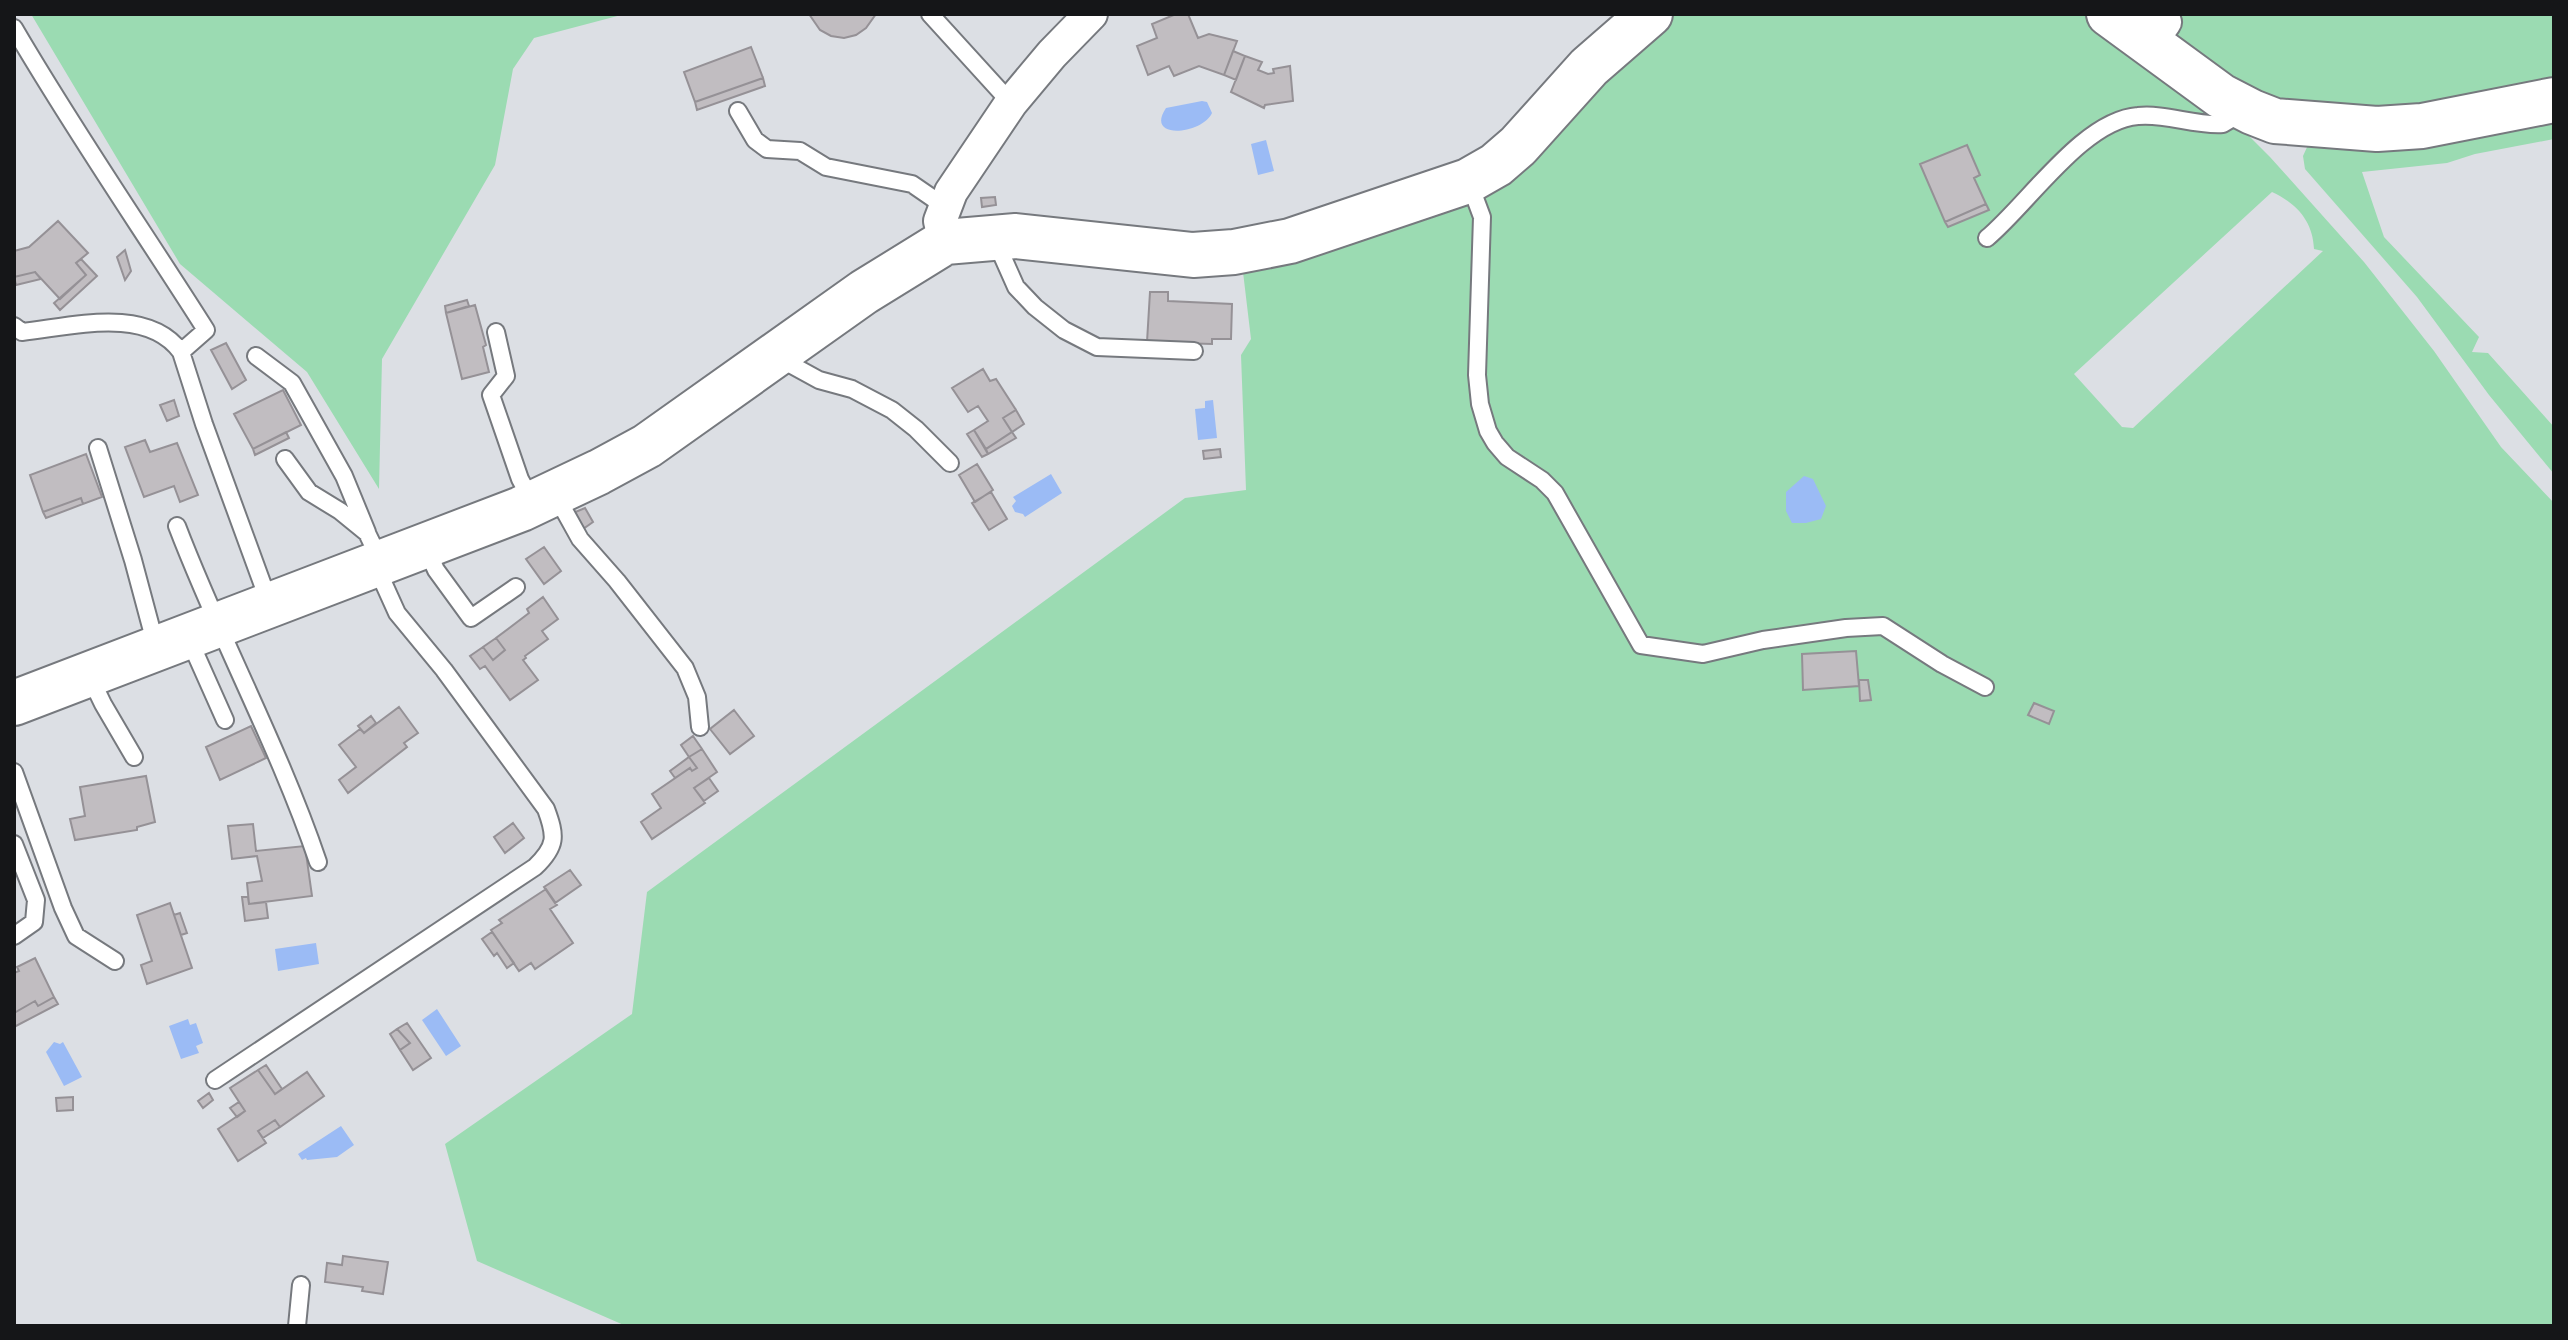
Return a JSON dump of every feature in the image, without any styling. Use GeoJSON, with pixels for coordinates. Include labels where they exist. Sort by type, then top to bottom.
{"type":"FeatureCollection","features":[{"type":"Feature","properties":{"kind":"street"},"geometry":{"type":"LineString","coordinates":[[14,703],[269,604],[374,548],[425,546],[544,498],[647,446],[903,266],[944,224],[1011,103],[1091,14]]}},
{"type":"Feature","properties":{"kind":"street"},"geometry":{"type":"LineString","coordinates":[[944,224],[995,236],[1193,255],[1234,252],[1290,241],[1468,181],[1496,165],[1518,146],[1589,67],[1650,14]]}},
{"type":"Feature","properties":{"kind":"street"},"geometry":{"type":"LineString","coordinates":[[2109,14],[2156,29],[2221,96],[2257,114],[2377,129],[2422,126],[2554,100]]}},
{"type":"Feature","properties":{"kind":"lane"},"geometry":{"type":"LineString","coordinates":[[930,14],[1011,103]]}},
{"type":"Feature","properties":{"kind":"lane"},"geometry":{"type":"LineString","coordinates":[[14,28],[64,114],[206,330],[181,352]]}},
{"type":"Feature","properties":{"kind":"lane"},"geometry":{"type":"LineString","coordinates":[[738,111],[755,140],[767,149],[800,151],[826,167],[912,184],[944,224]]}},
{"type":"Feature","properties":{"kind":"lane"},"geometry":{"type":"LineString","coordinates":[[1987,238],[2061,163],[2105,126],[2135,116],[2223,124],[2233,118],[2257,114]]}},
{"type":"Feature","properties":{"kind":"lane"},"geometry":{"type":"LineString","coordinates":[[1468,181],[1482,217],[1477,375],[1480,404],[1488,431],[1507,457],[1542,480],[1555,493],[1641,645],[1703,654],[1763,640],[1883,626],[1985,687]]}},
{"type":"Feature","properties":{"kind":"lane"},"geometry":{"type":"LineString","coordinates":[[995,236],[1016,287],[1064,330],[1097,347],[1194,351]]}},
{"type":"Feature","properties":{"kind":"lane"},"geometry":{"type":"LineString","coordinates":[[14,326],[22,332],[110,321],[142,325],[174,343],[181,352],[269,604]]}},
{"type":"Feature","properties":{"kind":"lane"},"geometry":{"type":"LineString","coordinates":[[496,332],[506,376],[491,395],[520,479],[544,498],[617,581],[685,668],[697,697],[700,727]]}},
{"type":"Feature","properties":{"kind":"lane"},"geometry":{"type":"LineString","coordinates":[[775,355],[819,380],[852,389],[892,410],[950,463]]}},
{"type":"Feature","properties":{"kind":"lane"},"geometry":{"type":"LineString","coordinates":[[215,1080],[535,867],[550,853],[554,831],[546,809],[444,670],[397,613],[344,476],[292,383],[256,356]]}},
{"type":"Feature","properties":{"kind":"lane"},"geometry":{"type":"LineString","coordinates":[[98,448],[133,560],[187,636],[303,818],[318,862]]}},
{"type":"Feature","properties":{"kind":"lane"},"geometry":{"type":"LineString","coordinates":[[285,459],[309,492],[340,511],[374,548]]}},
{"type":"Feature","properties":{"kind":"lane"},"geometry":{"type":"LineString","coordinates":[[177,526],[205,599],[187,636]]}},
{"type":"Feature","properties":{"kind":"lane"},"geometry":{"type":"LineString","coordinates":[[425,546],[436,570],[471,618],[516,587]]}},
{"type":"Feature","properties":{"kind":"lane"},"geometry":{"type":"LineString","coordinates":[[187,636],[225,720]]}},
{"type":"Feature","properties":{"kind":"lane"},"geometry":{"type":"LineString","coordinates":[[88,674],[134,757]]}},
{"type":"Feature","properties":{"kind":"lane"},"geometry":{"type":"LineString","coordinates":[[14,772],[76,936],[115,961]]}},
{"type":"Feature","properties":{"kind":"lane"},"geometry":{"type":"LineString","coordinates":[[14,844],[36,900],[34,922],[14,936]]}},
{"type":"Feature","properties":{"kind":"lane"},"geometry":{"type":"LineString","coordinates":[[297,1326],[301,1285]]}},
{"type":"Feature","properties":{"kind":"green space"},"geometry":{"type":"Polygon","coordinates":[[[31,14],[625,14],[534,38],[513,69],[495,165],[382,359],[379,489],[307,372],[180,264],[31,14]]]}},
{"type":"Feature","properties":{"kind":"green space"},"geometry":{"type":"Polygon","coordinates":[[[1672,14],[2091,14],[2244,131],[2270,157],[2364,262],[2434,351],[2501,447],[2554,503],[2554,1326],[626,1326],[477,1261],[445,1144],[632,1014],[647,892],[1185,498],[1246,490],[1241,355],[1251,339],[1243,272],[1461,206],[1672,14]],[[2272,192],[2074,374],[2122,427],[2133,428],[2323,251],[2314,249],[2307,222],[2296,207],[2272,192]]]}},
{"type":"Feature","properties":{"kind":"green space"},"geometry":{"type":"Polygon","coordinates":[[[2130,14],[2554,14],[2554,90],[2462,107],[2274,110],[2130,14]]]}},
{"type":"Feature","properties":{"kind":"green space"},"geometry":{"type":"Polygon","coordinates":[[[2554,113],[2554,139],[2475,154],[2447,163],[2362,172],[2384,237],[2479,337],[2472,352],[2488,353],[2554,427],[2554,474],[2489,395],[2417,297],[2305,169],[2303,156],[2308,145],[2554,113]]]}},
{"type":"Feature","properties":{"kind":"water"},"geometry":{"type":"Polygon","coordinates":[[[1207,102],[1212,113],[1198,126],[1177,131],[1163,126],[1161,119],[1166,108],[1207,102]]]}},
{"type":"Feature","properties":{"kind":"water"},"geometry":{"type":"Polygon","coordinates":[[[1266,140],[1274,171],[1258,175],[1251,144],[1266,140]]]}},
{"type":"Feature","properties":{"kind":"water"},"geometry":{"type":"Polygon","coordinates":[[[1213,400],[1217,438],[1198,440],[1195,409],[1205,408],[1205,401],[1213,400]]]}},
{"type":"Feature","properties":{"kind":"water"},"geometry":{"type":"Polygon","coordinates":[[[1051,474],[1062,493],[1025,517],[1015,512],[1012,506],[1016,501],[1013,497],[1051,474]]]}},
{"type":"Feature","properties":{"kind":"water"},"geometry":{"type":"Polygon","coordinates":[[[1804,476],[1813,479],[1826,506],[1821,519],[1792,523],[1786,511],[1786,492],[1804,476]]]}},
{"type":"Feature","properties":{"kind":"water"},"geometry":{"type":"Polygon","coordinates":[[[316,943],[319,964],[278,971],[275,949],[316,943]]]}},
{"type":"Feature","properties":{"kind":"water"},"geometry":{"type":"Polygon","coordinates":[[[437,1009],[461,1046],[446,1056],[422,1020],[437,1009]]]}},
{"type":"Feature","properties":{"kind":"water"},"geometry":{"type":"Polygon","coordinates":[[[188,1019],[190,1025],[196,1023],[203,1043],[196,1046],[199,1053],[181,1059],[169,1026],[188,1019]]]}},
{"type":"Feature","properties":{"kind":"water"},"geometry":{"type":"Polygon","coordinates":[[[54,1042],[63,1042],[82,1077],[64,1086],[46,1052],[54,1042]]]}},
{"type":"Feature","properties":{"kind":"water"},"geometry":{"type":"Polygon","coordinates":[[[341,1126],[354,1145],[337,1157],[302,1160],[298,1154],[341,1126]]]}},
{"type":"Feature","properties":{"kind":"building"},"geometry":{"type":"Polygon","coordinates":[[[809,14],[876,14],[866,28],[844,38],[820,30],[809,14]]]}},
{"type":"Feature","properties":{"kind":"building"},"geometry":{"type":"Polygon","coordinates":[[[1176,14],[1188,14],[1198,38],[1209,34],[1237,41],[1224,75],[1199,66],[1174,76],[1169,66],[1148,75],[1137,46],[1157,38],[1152,24],[1176,14]]]}},
{"type":"Feature","properties":{"kind":"building"},"geometry":{"type":"Polygon","coordinates":[[[751,47],[763,78],[695,102],[684,72],[751,47]]]}},
{"type":"Feature","properties":{"kind":"building"},"geometry":{"type":"Polygon","coordinates":[[[1233,51],[1245,56],[1236,80],[1224,75],[1233,51]]]}},
{"type":"Feature","properties":{"kind":"building"},"geometry":{"type":"Polygon","coordinates":[[[1245,56],[1262,62],[1258,70],[1268,74],[1274,73],[1273,69],[1290,66],[1293,101],[1265,105],[1264,108],[1231,92],[1245,56]]]}},
{"type":"Feature","properties":{"kind":"building"},"geometry":{"type":"Polygon","coordinates":[[[763,78],[765,86],[697,110],[695,102],[763,78]]]}},
{"type":"Feature","properties":{"kind":"building"},"geometry":{"type":"Polygon","coordinates":[[[1967,145],[1980,175],[1974,178],[1986,204],[1945,222],[1920,164],[1967,145]]]}},
{"type":"Feature","properties":{"kind":"building"},"geometry":{"type":"Polygon","coordinates":[[[995,197],[996,205],[982,207],[981,198],[995,197]]]}},
{"type":"Feature","properties":{"kind":"building"},"geometry":{"type":"Polygon","coordinates":[[[1986,204],[1989,210],[1948,227],[1945,222],[1986,204]]]}},
{"type":"Feature","properties":{"kind":"building"},"geometry":{"type":"Polygon","coordinates":[[[58,221],[88,253],[76,263],[86,275],[60,299],[35,272],[14,277],[14,251],[29,247],[58,221]]]}},
{"type":"Feature","properties":{"kind":"building"},"geometry":{"type":"Polygon","coordinates":[[[125,250],[131,271],[125,280],[117,257],[125,250]]]}},
{"type":"Feature","properties":{"kind":"building"},"geometry":{"type":"Polygon","coordinates":[[[81,259],[97,276],[60,310],[54,303],[86,275],[76,263],[81,259]]]}},
{"type":"Feature","properties":{"kind":"building"},"geometry":{"type":"Polygon","coordinates":[[[35,272],[41,279],[16,285],[14,277],[35,272]]]}},
{"type":"Feature","properties":{"kind":"building"},"geometry":{"type":"Polygon","coordinates":[[[1150,292],[1168,292],[1168,301],[1232,304],[1231,339],[1212,339],[1212,344],[1147,342],[1150,292]]]}},
{"type":"Feature","properties":{"kind":"building"},"geometry":{"type":"Polygon","coordinates":[[[467,300],[469,306],[446,313],[445,306],[467,300]]]}},
{"type":"Feature","properties":{"kind":"building"},"geometry":{"type":"Polygon","coordinates":[[[475,305],[486,345],[483,347],[489,372],[462,379],[446,313],[475,305]]]}},
{"type":"Feature","properties":{"kind":"building"},"geometry":{"type":"Polygon","coordinates":[[[226,343],[246,380],[232,389],[211,350],[226,343]]]}},
{"type":"Feature","properties":{"kind":"building"},"geometry":{"type":"Polygon","coordinates":[[[983,369],[990,381],[996,379],[1016,410],[1003,418],[1012,432],[986,449],[974,430],[988,421],[978,406],[968,412],[952,388],[983,369]]]}},
{"type":"Feature","properties":{"kind":"building"},"geometry":{"type":"Polygon","coordinates":[[[283,390],[301,425],[253,449],[234,414],[283,390]]]}},
{"type":"Feature","properties":{"kind":"building"},"geometry":{"type":"Polygon","coordinates":[[[174,400],[179,416],[167,421],[160,405],[174,400]]]}},
{"type":"Feature","properties":{"kind":"building"},"geometry":{"type":"Polygon","coordinates":[[[1016,410],[1024,424],[1012,432],[1003,418],[1016,410]]]}},
{"type":"Feature","properties":{"kind":"building"},"geometry":{"type":"Polygon","coordinates":[[[974,430],[988,454],[982,457],[967,434],[974,430]]]}},
{"type":"Feature","properties":{"kind":"building"},"geometry":{"type":"Polygon","coordinates":[[[286,432],[289,438],[255,455],[253,449],[286,432]]]}},
{"type":"Feature","properties":{"kind":"building"},"geometry":{"type":"Polygon","coordinates":[[[1012,432],[1016,438],[988,454],[986,449],[1012,432]]]}},
{"type":"Feature","properties":{"kind":"building"},"geometry":{"type":"Polygon","coordinates":[[[145,440],[150,452],[177,443],[198,495],[180,502],[174,486],[144,497],[125,447],[145,440]]]}},
{"type":"Feature","properties":{"kind":"building"},"geometry":{"type":"Polygon","coordinates":[[[1220,449],[1221,457],[1204,459],[1203,451],[1220,449]]]}},
{"type":"Feature","properties":{"kind":"building"},"geometry":{"type":"Polygon","coordinates":[[[86,454],[102,497],[83,504],[81,498],[43,512],[30,475],[86,454]]]}},
{"type":"Feature","properties":{"kind":"building"},"geometry":{"type":"Polygon","coordinates":[[[977,464],[993,490],[975,502],[959,475],[977,464]]]}},
{"type":"Feature","properties":{"kind":"building"},"geometry":{"type":"Polygon","coordinates":[[[991,492],[1007,519],[989,530],[972,503],[991,492]]]}},
{"type":"Feature","properties":{"kind":"building"},"geometry":{"type":"Polygon","coordinates":[[[81,498],[83,504],[46,518],[43,512],[81,498]]]}},
{"type":"Feature","properties":{"kind":"building"},"geometry":{"type":"Polygon","coordinates":[[[585,508],[593,522],[583,529],[573,513],[585,508]]]}},
{"type":"Feature","properties":{"kind":"building"},"geometry":{"type":"Polygon","coordinates":[[[544,547],[561,571],[544,584],[526,559],[544,547]]]}},
{"type":"Feature","properties":{"kind":"building"},"geometry":{"type":"Polygon","coordinates":[[[543,597],[558,619],[542,631],[548,639],[523,660],[538,680],[510,700],[485,666],[480,669],[470,656],[483,647],[493,660],[505,650],[496,638],[529,613],[527,609],[543,597]]]}},
{"type":"Feature","properties":{"kind":"building"},"geometry":{"type":"Polygon","coordinates":[[[496,638],[505,650],[493,660],[483,647],[496,638]]]}},
{"type":"Feature","properties":{"kind":"building"},"geometry":{"type":"Polygon","coordinates":[[[1856,651],[1859,686],[1803,690],[1802,654],[1856,651]]]}},
{"type":"Feature","properties":{"kind":"building"},"geometry":{"type":"Polygon","coordinates":[[[1859,680],[1868,680],[1871,700],[1860,701],[1859,680]]]}},
{"type":"Feature","properties":{"kind":"building"},"geometry":{"type":"Polygon","coordinates":[[[2034,703],[2054,711],[2049,724],[2028,715],[2034,703]]]}},
{"type":"Feature","properties":{"kind":"building"},"geometry":{"type":"Polygon","coordinates":[[[399,707],[418,733],[404,743],[407,747],[348,793],[339,780],[356,767],[339,745],[360,729],[364,733],[399,707]]]}},
{"type":"Feature","properties":{"kind":"building"},"geometry":{"type":"Polygon","coordinates":[[[734,710],[754,736],[730,754],[710,729],[734,710]]]}},
{"type":"Feature","properties":{"kind":"building"},"geometry":{"type":"Polygon","coordinates":[[[371,716],[376,723],[364,733],[358,726],[371,716]]]}},
{"type":"Feature","properties":{"kind":"building"},"geometry":{"type":"Polygon","coordinates":[[[251,726],[266,758],[220,780],[206,747],[251,726]]]}},
{"type":"Feature","properties":{"kind":"building"},"geometry":{"type":"Polygon","coordinates":[[[693,736],[702,749],[689,757],[681,745],[693,736]]]}},
{"type":"Feature","properties":{"kind":"building"},"geometry":{"type":"Polygon","coordinates":[[[702,749],[717,772],[694,788],[705,803],[652,839],[641,822],[661,808],[652,794],[690,768],[692,771],[697,768],[689,757],[702,749]]]}},
{"type":"Feature","properties":{"kind":"building"},"geometry":{"type":"Polygon","coordinates":[[[689,757],[697,768],[692,771],[690,768],[675,778],[670,771],[689,757]]]}},
{"type":"Feature","properties":{"kind":"building"},"geometry":{"type":"Polygon","coordinates":[[[146,776],[155,822],[137,827],[137,830],[75,840],[70,819],[85,816],[80,787],[146,776]]]}},
{"type":"Feature","properties":{"kind":"building"},"geometry":{"type":"Polygon","coordinates":[[[709,778],[718,791],[704,801],[694,788],[709,778]]]}},
{"type":"Feature","properties":{"kind":"building"},"geometry":{"type":"Polygon","coordinates":[[[513,823],[524,838],[505,853],[494,837],[513,823]]]}},
{"type":"Feature","properties":{"kind":"building"},"geometry":{"type":"Polygon","coordinates":[[[253,824],[256,851],[305,846],[312,896],[249,904],[247,883],[262,881],[257,856],[232,859],[228,826],[253,824]]]}},
{"type":"Feature","properties":{"kind":"building"},"geometry":{"type":"Polygon","coordinates":[[[570,870],[581,885],[555,903],[544,887],[570,870]]]}},
{"type":"Feature","properties":{"kind":"building"},"geometry":{"type":"Polygon","coordinates":[[[546,889],[557,905],[550,909],[573,943],[535,969],[531,963],[519,971],[491,930],[502,923],[499,920],[546,889]]]}},
{"type":"Feature","properties":{"kind":"building"},"geometry":{"type":"Polygon","coordinates":[[[242,897],[248,897],[249,904],[266,902],[268,918],[245,921],[242,897]]]}},
{"type":"Feature","properties":{"kind":"building"},"geometry":{"type":"Polygon","coordinates":[[[170,903],[192,968],[147,984],[141,965],[152,961],[137,915],[170,903]]]}},
{"type":"Feature","properties":{"kind":"building"},"geometry":{"type":"Polygon","coordinates":[[[180,913],[187,933],[181,935],[174,915],[180,913]]]}},
{"type":"Feature","properties":{"kind":"building"},"geometry":{"type":"Polygon","coordinates":[[[492,932],[514,963],[507,968],[482,939],[492,932]]]}},
{"type":"Feature","properties":{"kind":"building"},"geometry":{"type":"Polygon","coordinates":[[[35,958],[54,997],[38,1006],[35,1001],[14,1013],[14,973],[19,971],[17,967],[35,958]]]}},
{"type":"Feature","properties":{"kind":"building"},"geometry":{"type":"Polygon","coordinates":[[[54,997],[58,1004],[14,1027],[14,1013],[35,1001],[38,1006],[54,997]]]}},
{"type":"Feature","properties":{"kind":"building"},"geometry":{"type":"Polygon","coordinates":[[[407,1023],[431,1058],[413,1070],[400,1050],[410,1043],[397,1029],[407,1023]]]}},
{"type":"Feature","properties":{"kind":"building"},"geometry":{"type":"Polygon","coordinates":[[[397,1029],[410,1043],[400,1050],[390,1034],[397,1029]]]}},
{"type":"Feature","properties":{"kind":"building"},"geometry":{"type":"Polygon","coordinates":[[[266,1065],[282,1089],[275,1094],[258,1070],[266,1065]]]}},
{"type":"Feature","properties":{"kind":"building"},"geometry":{"type":"Polygon","coordinates":[[[258,1070],[275,1094],[307,1072],[324,1096],[280,1127],[275,1120],[258,1131],[266,1143],[238,1161],[218,1129],[245,1111],[230,1088],[258,1070]]]}},
{"type":"Feature","properties":{"kind":"building"},"geometry":{"type":"Polygon","coordinates":[[[209,1093],[213,1100],[203,1108],[198,1101],[209,1093]]]}},
{"type":"Feature","properties":{"kind":"building"},"geometry":{"type":"Polygon","coordinates":[[[73,1097],[73,1110],[57,1111],[56,1098],[73,1097]]]}},
{"type":"Feature","properties":{"kind":"building"},"geometry":{"type":"Polygon","coordinates":[[[239,1102],[245,1111],[237,1117],[230,1108],[239,1102]]]}},
{"type":"Feature","properties":{"kind":"building"},"geometry":{"type":"Polygon","coordinates":[[[275,1120],[280,1127],[263,1138],[258,1131],[275,1120]]]}},
{"type":"Feature","properties":{"kind":"building"},"geometry":{"type":"Polygon","coordinates":[[[343,1256],[388,1262],[383,1294],[362,1291],[363,1287],[325,1282],[327,1263],[342,1265],[343,1256]]]}}]}
